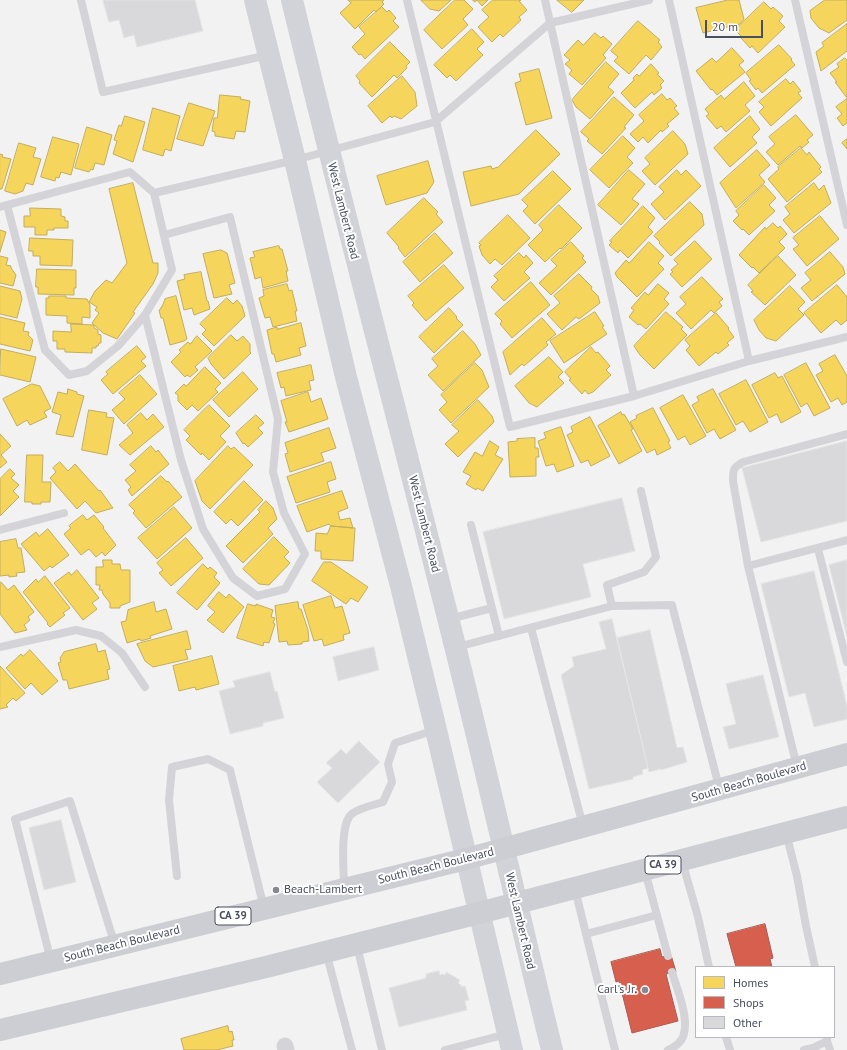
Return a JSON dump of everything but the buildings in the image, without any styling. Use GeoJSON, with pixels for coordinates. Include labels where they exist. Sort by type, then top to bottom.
{"type":"FeatureCollection","features":[{"type":"Feature","properties":{"kind":"main road"},"geometry":{"type":"LineString","coordinates":[[255,0],[296,160],[346,377],[401,586],[510,1042]]}},
{"type":"Feature","properties":{"kind":"main road","name":"West Lambert Road"},"geometry":{"type":"LineString","coordinates":[[292,0],[328,150],[455,647],[552,1050]]}},
{"type":"Feature","properties":{"kind":"main road","name":"South Beach Boulevard"},"geometry":{"type":"LineString","coordinates":[[0,974],[466,859],[847,754]]}},
{"type":"Feature","properties":{"kind":"main road","name":"CA 39"},"geometry":{"type":"LineString","coordinates":[[0,1030],[326,952],[847,817]]}},
{"type":"Feature","properties":{"kind":"lane"},"geometry":{"type":"LineString","coordinates":[[81,0],[103,92],[269,54]]}},
{"type":"Feature","properties":{"kind":"lane"},"geometry":{"type":"LineString","coordinates":[[407,0],[435,122],[510,427],[634,396],[749,361],[847,337]]}},
{"type":"Feature","properties":{"kind":"lane"},"geometry":{"type":"LineString","coordinates":[[544,0],[634,396]]}},
{"type":"Feature","properties":{"kind":"lane"},"geometry":{"type":"LineString","coordinates":[[154,193],[296,160],[328,150],[435,122],[550,23],[649,0]]}},
{"type":"Feature","properties":{"kind":"lane"},"geometry":{"type":"LineString","coordinates":[[669,0],[749,361]]}},
{"type":"Feature","properties":{"kind":"lane"},"geometry":{"type":"LineString","coordinates":[[795,0],[847,225]]}},
{"type":"Feature","properties":{"kind":"lane"},"geometry":{"type":"LineString","coordinates":[[130,172],[154,193],[172,270],[145,315],[118,346],[87,370],[69,375],[45,350],[3,206],[130,172]]}},
{"type":"Feature","properties":{"kind":"lane"},"geometry":{"type":"LineString","coordinates":[[145,315],[181,460],[203,529],[233,578],[257,596],[285,589],[306,554],[284,513],[273,472],[278,419],[230,218],[164,235]]}},
{"type":"Feature","properties":{"kind":"lane"},"geometry":{"type":"LineString","coordinates":[[797,768],[748,566],[733,481],[733,471],[736,466],[743,462],[847,434]]}},
{"type":"Feature","properties":{"kind":"lane"},"geometry":{"type":"LineString","coordinates":[[612,606],[607,585],[644,572],[656,557],[641,491]]}},
{"type":"Feature","properties":{"kind":"lane"},"geometry":{"type":"LineString","coordinates":[[0,530],[64,513]]}},
{"type":"Feature","properties":{"kind":"lane"},"geometry":{"type":"LineString","coordinates":[[471,525],[499,636]]}},
{"type":"Feature","properties":{"kind":"lane"},"geometry":{"type":"LineString","coordinates":[[748,566],[818,549],[847,540]]}},
{"type":"Feature","properties":{"kind":"lane"},"geometry":{"type":"LineString","coordinates":[[818,549],[847,662]]}},
{"type":"Feature","properties":{"kind":"lane"},"geometry":{"type":"LineString","coordinates":[[455,647],[612,606],[672,605],[720,790]]}},
{"type":"Feature","properties":{"kind":"lane"},"geometry":{"type":"LineString","coordinates":[[448,619],[492,608]]}},
{"type":"Feature","properties":{"kind":"lane"},"geometry":{"type":"LineString","coordinates":[[531,628],[583,826]]}},
{"type":"Feature","properties":{"kind":"lane"},"geometry":{"type":"LineString","coordinates":[[0,647],[76,630],[101,636],[122,653],[145,687]]}},
{"type":"Feature","properties":{"kind":"lane"},"geometry":{"type":"LineString","coordinates":[[344,889],[344,832],[349,816],[359,810],[383,802],[392,782],[388,764],[395,743],[436,730]]}},
{"type":"Feature","properties":{"kind":"lane"},"geometry":{"type":"LineString","coordinates":[[177,876],[169,800],[172,767],[208,759],[230,770],[264,908]]}},
{"type":"Feature","properties":{"kind":"lane"},"geometry":{"type":"LineString","coordinates":[[51,962],[15,819],[70,801],[116,945]]}},
{"type":"Feature","properties":{"kind":"lane"},"geometry":{"type":"LineString","coordinates":[[786,832],[797,876],[815,966]]}},
{"type":"Feature","properties":{"kind":"lane"},"geometry":{"type":"LineString","coordinates":[[682,860],[698,917],[709,966]]}},
{"type":"Feature","properties":{"kind":"lane"},"geometry":{"type":"LineString","coordinates":[[645,870],[668,956]]}},
{"type":"Feature","properties":{"kind":"lane"},"geometry":{"type":"LineString","coordinates":[[574,888],[615,1050]]}},
{"type":"Feature","properties":{"kind":"lane"},"geometry":{"type":"LineString","coordinates":[[586,934],[657,915]]}},
{"type":"Feature","properties":{"kind":"lane"},"geometry":{"type":"LineString","coordinates":[[356,944],[382,1050]]}},
{"type":"Feature","properties":{"kind":"lane"},"geometry":{"type":"LineString","coordinates":[[326,952],[352,1050]]}},
{"type":"Feature","properties":{"kind":"lane"},"geometry":{"type":"LineString","coordinates":[[668,1050],[679,1043],[684,1033],[685,1018],[672,972]]}},
{"type":"Feature","properties":{"kind":"lane"},"geometry":{"type":"LineString","coordinates":[[726,1038],[730,1050]]}},
{"type":"Feature","properties":{"kind":"lane"},"geometry":{"type":"LineString","coordinates":[[804,1050],[813,1048],[827,1039],[830,1050]]}},
{"type":"Feature","properties":{"kind":"lane"},"geometry":{"type":"LineString","coordinates":[[445,1050],[510,1042]]}},
{"type":"Feature","properties":{"kind":"place","name":"Beach-Lambert"},"geometry":{"type":"Point","coordinates":[276,890]}},
{"type":"Feature","properties":{"kind":"place","name":"Carl's Jr."},"geometry":{"type":"Point","coordinates":[645,990]}}]}
